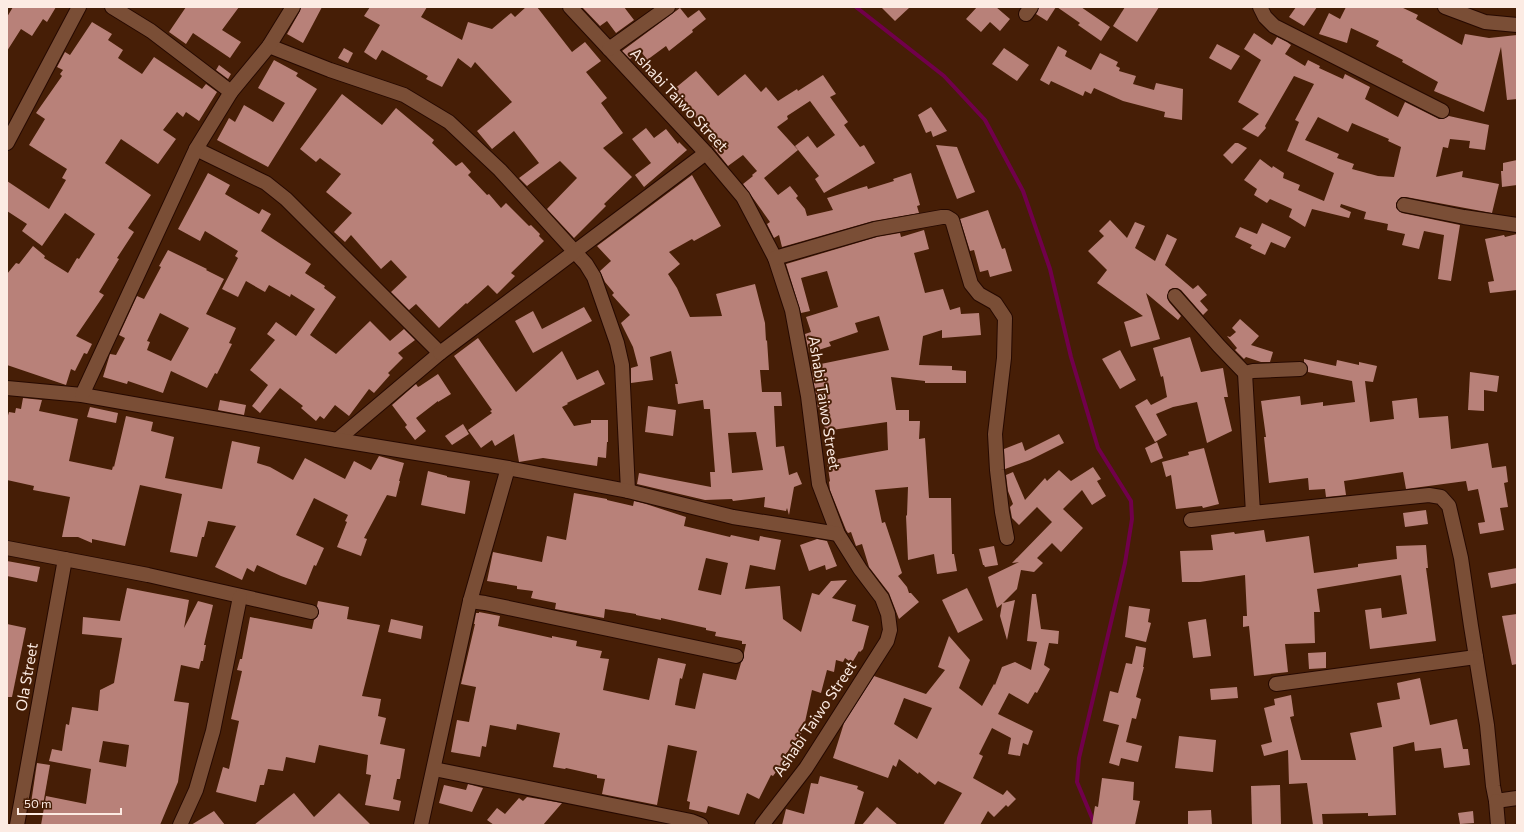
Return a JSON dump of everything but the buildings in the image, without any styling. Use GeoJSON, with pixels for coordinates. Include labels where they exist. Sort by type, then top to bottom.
{"type":"FeatureCollection","features":[{"type":"Feature","properties":{"kind":"street"},"geometry":{"type":"LineString","coordinates":[[7,143],[79,7]]}},
{"type":"Feature","properties":{"kind":"street"},"geometry":{"type":"LineString","coordinates":[[112,7],[151,31],[231,92]]}},
{"type":"Feature","properties":{"kind":"street"},"geometry":{"type":"LineString","coordinates":[[82,395],[196,149],[231,92],[270,46],[293,7]]}},
{"type":"Feature","properties":{"kind":"street","name":"Ashabi Taiwo Street"},"geometry":{"type":"LineString","coordinates":[[570,7],[706,153],[743,198],[775,258],[792,310],[808,396],[819,484],[838,534],[860,569],[882,598],[888,614],[890,630],[886,642],[806,768],[762,825]]}},
{"type":"Feature","properties":{"kind":"street"},"geometry":{"type":"LineString","coordinates":[[609,49],[668,7]]}},
{"type":"Feature","properties":{"kind":"street"},"geometry":{"type":"LineString","coordinates":[[1260,7],[1265,17],[1274,26],[1442,111]]}},
{"type":"Feature","properties":{"kind":"street"},"geometry":{"type":"LineString","coordinates":[[1445,7],[1485,22],[1517,25]]}},
{"type":"Feature","properties":{"kind":"street"},"geometry":{"type":"LineString","coordinates":[[270,46],[330,70],[404,95],[449,122],[500,170],[586,264],[594,277],[617,343],[622,365],[628,491]]}},
{"type":"Feature","properties":{"kind":"street"},"geometry":{"type":"LineString","coordinates":[[196,149],[266,183],[286,199],[440,353]]}},
{"type":"Feature","properties":{"kind":"street"},"geometry":{"type":"LineString","coordinates":[[337,440],[440,353],[706,153]]}},
{"type":"Feature","properties":{"kind":"street"},"geometry":{"type":"LineString","coordinates":[[1404,206],[1517,225]]}},
{"type":"Feature","properties":{"kind":"street"},"geometry":{"type":"LineString","coordinates":[[775,258],[875,229],[942,217],[947,217],[952,220],[971,284],[979,294],[995,303],[1005,318],[1004,358],[995,434],[997,470],[1007,538]]}},
{"type":"Feature","properties":{"kind":"street"},"geometry":{"type":"LineString","coordinates":[[1175,296],[1245,373],[1253,513]]}},
{"type":"Feature","properties":{"kind":"street"},"geometry":{"type":"LineString","coordinates":[[1245,373],[1253,371],[1300,369]]}},
{"type":"Feature","properties":{"kind":"street"},"geometry":{"type":"LineString","coordinates":[[7,388],[82,395],[337,440],[508,468],[628,491],[733,517],[838,534]]}},
{"type":"Feature","properties":{"kind":"street"},"geometry":{"type":"LineString","coordinates":[[421,825],[470,601],[508,468]]}},
{"type":"Feature","properties":{"kind":"street"},"geometry":{"type":"LineString","coordinates":[[1191,520],[1429,495],[1441,497],[1449,506],[1461,558],[1488,725],[1498,825]]}},
{"type":"Feature","properties":{"kind":"street"},"geometry":{"type":"LineString","coordinates":[[7,548],[148,576],[311,612]]}},
{"type":"Feature","properties":{"kind":"street","name":"Ola Street"},"geometry":{"type":"LineString","coordinates":[[17,825],[65,559]]}},
{"type":"Feature","properties":{"kind":"street"},"geometry":{"type":"LineString","coordinates":[[180,825],[196,790],[213,731],[240,597]]}},
{"type":"Feature","properties":{"kind":"street"},"geometry":{"type":"LineString","coordinates":[[470,601],[736,656]]}},
{"type":"Feature","properties":{"kind":"street"},"geometry":{"type":"LineString","coordinates":[[1276,684],[1476,657]]}},
{"type":"Feature","properties":{"kind":"street"},"geometry":{"type":"LineString","coordinates":[[434,769],[691,821],[701,825]]}},
{"type":"Feature","properties":{"kind":"street"},"geometry":{"type":"LineString","coordinates":[[1496,801],[1517,798]]}},
{"type":"Feature","properties":{"kind":"waterway"},"geometry":{"type":"LineString","coordinates":[[856,7],[944,76],[985,120],[1023,191],[1050,269],[1071,357],[1098,448],[1131,501],[1132,519],[1125,563],[1079,758],[1077,782],[1095,825]]}}]}
